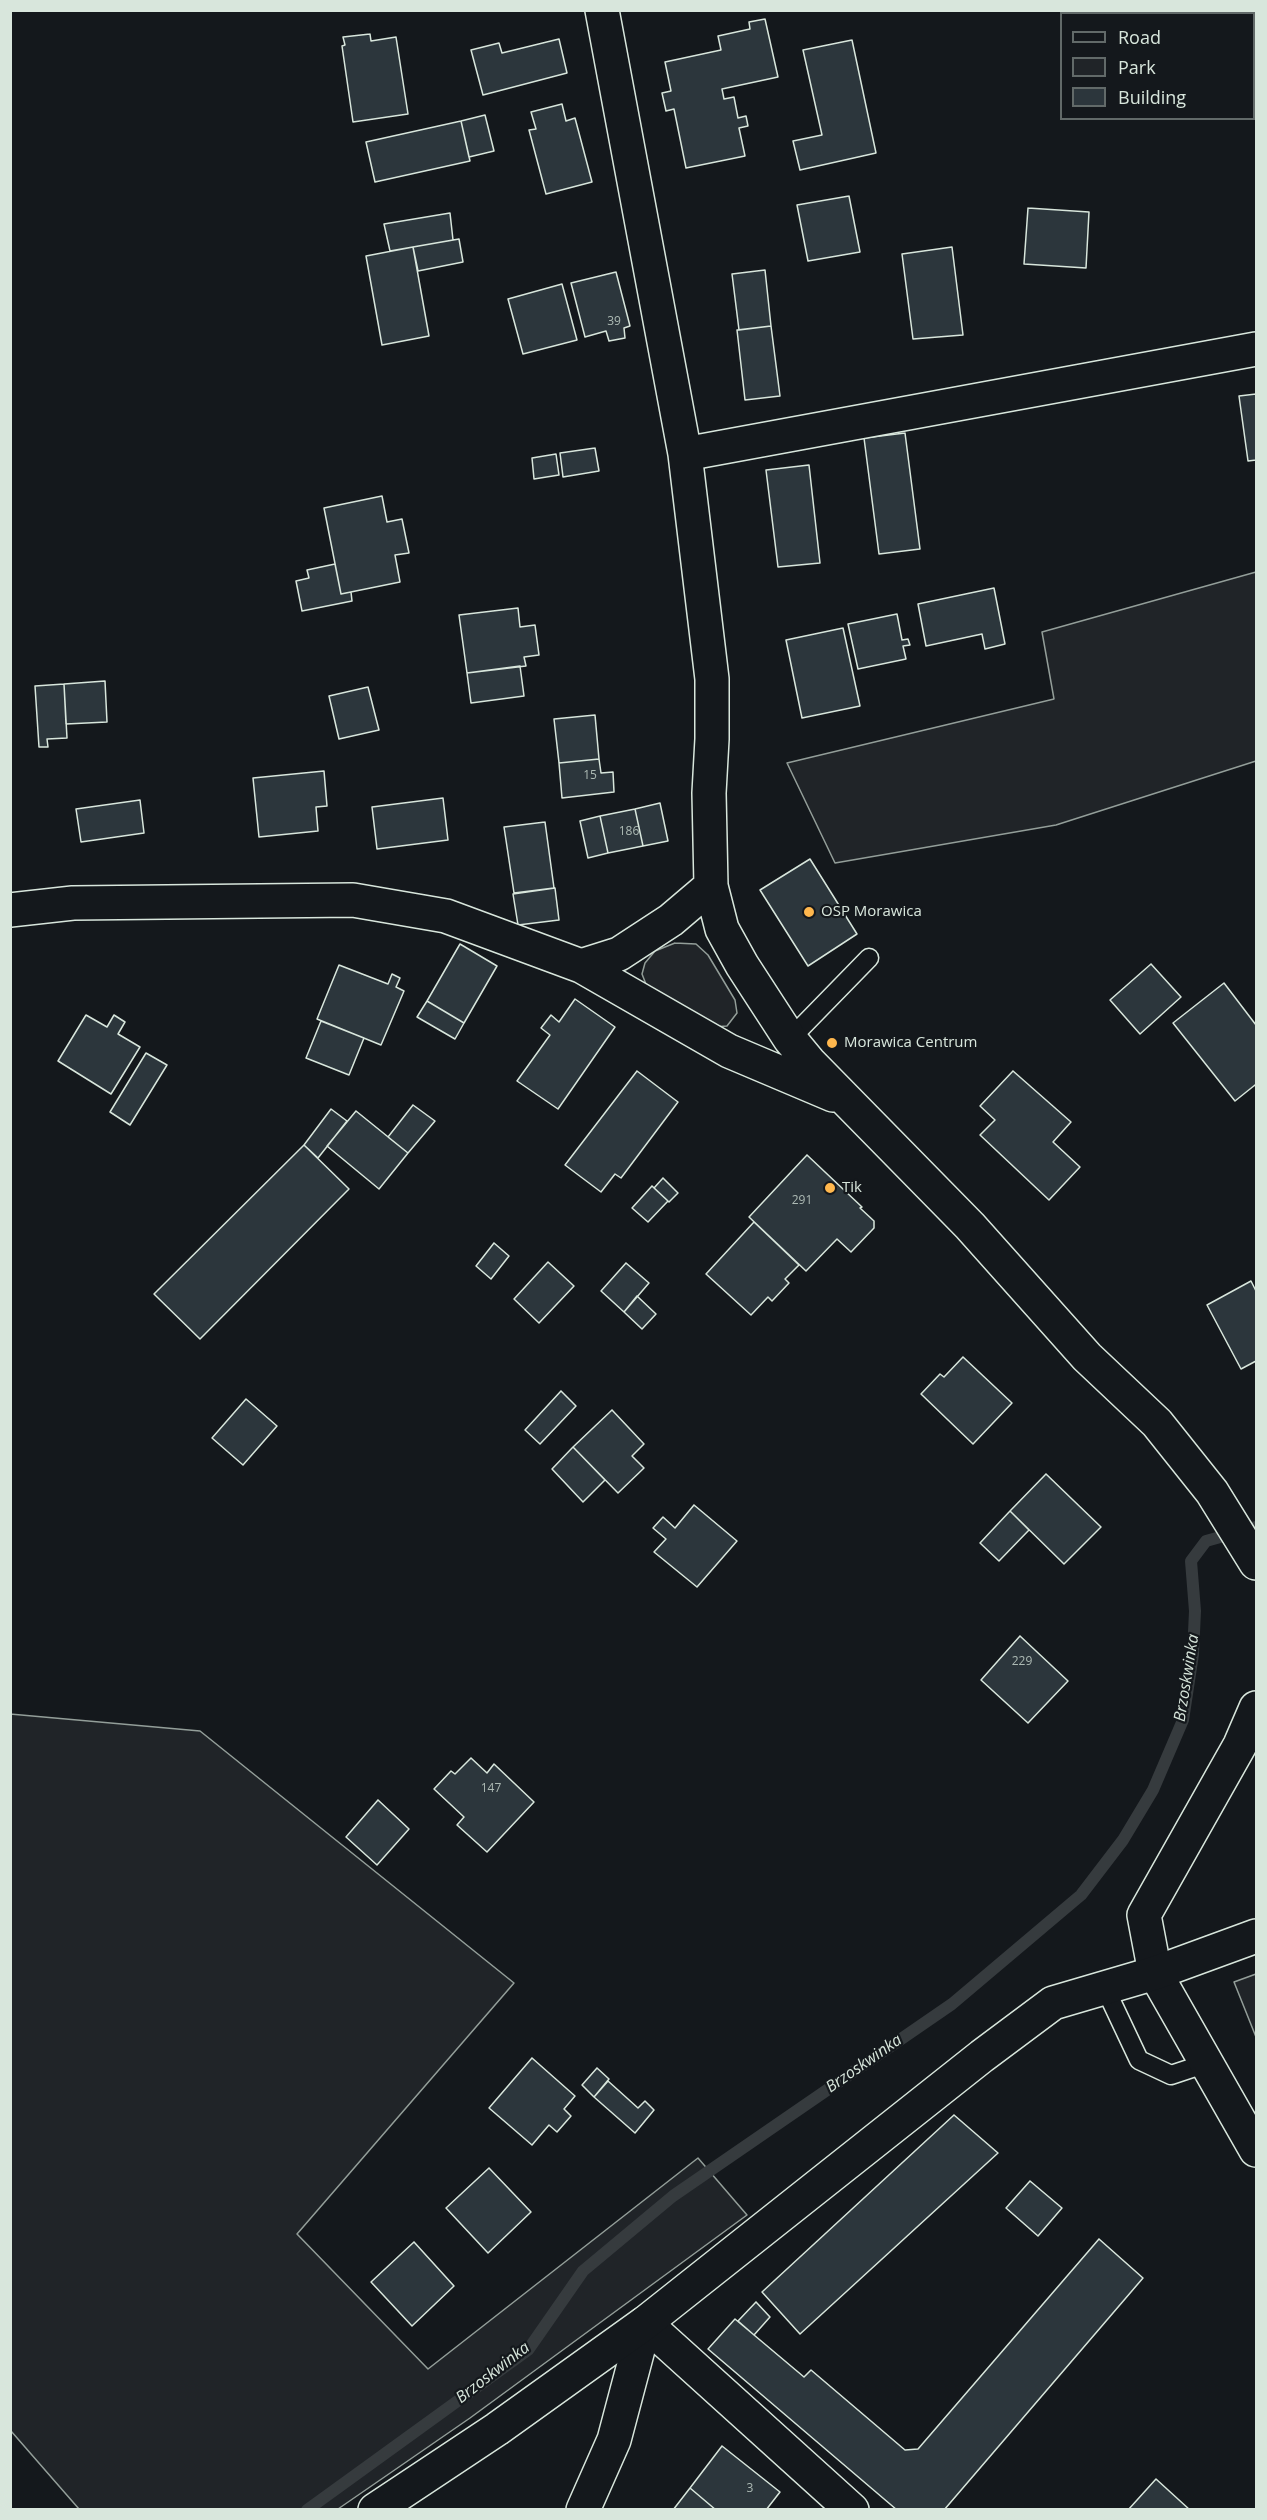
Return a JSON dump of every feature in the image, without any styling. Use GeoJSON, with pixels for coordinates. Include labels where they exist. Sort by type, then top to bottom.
{"type":"FeatureCollection","features":[{"type":"Feature","properties":{"kind":"street"},"geometry":{"type":"LineString","coordinates":[[602,10],[685,454],[711,679],[712,739],[709,794],[711,886],[722,928],[742,965],[790,1039],[809,1062],[970,1226],[1087,1357],[1157,1423],[1212,1492],[1257,1563]]}},
{"type":"Feature","properties":{"kind":"street"},"geometry":{"type":"LineString","coordinates":[[685,454],[1257,349]]}},
{"type":"Feature","properties":{"kind":"street"},"geometry":{"type":"LineString","coordinates":[[581,966],[619,954],[671,920],[711,886]]}},
{"type":"Feature","properties":{"kind":"street"},"geometry":{"type":"LineString","coordinates":[[10,910],[73,903],[353,900],[446,916],[581,966],[729,1051],[851,1103]]}},
{"type":"Feature","properties":{"kind":"street"},"geometry":{"type":"LineString","coordinates":[[1257,1708],[1240,1745],[1144,1915],[1155,1973],[1257,2150]]}},
{"type":"Feature","properties":{"kind":"street"},"geometry":{"type":"LineString","coordinates":[[375,2510],[497,2429],[645,2323],[982,2056],[1053,2003],[1155,1973],[1257,1936]]}},
{"type":"Feature","properties":{"kind":"street"},"geometry":{"type":"LineString","coordinates":[[583,2510],[614,2440],[645,2323]]}},
{"type":"Feature","properties":{"kind":"street"},"geometry":{"type":"LineString","coordinates":[[645,2323],[852,2510]]}},
{"type":"Feature","properties":{"kind":"lane"},"geometry":{"type":"LineString","coordinates":[[790,1039],[869,958]]}},
{"type":"Feature","properties":{"kind":"lane"},"geometry":{"type":"LineString","coordinates":[[1105,1988],[1139,2060],[1171,2074],[1207,2063]]}},
{"type":"Feature","properties":{"kind":"green space"},"geometry":{"type":"Polygon","coordinates":[[[1256,572],[1256,761],[1056,825],[835,863],[787,763],[1054,699],[1042,632],[1256,572]]]}},
{"type":"Feature","properties":{"kind":"green space"},"geometry":{"type":"Polygon","coordinates":[[[675,943],[696,944],[708,955],[735,1000],[737,1013],[727,1026],[713,1027],[649,992],[642,974],[645,963],[655,951],[675,943]]]}},
{"type":"Feature","properties":{"kind":"green space"},"geometry":{"type":"Polygon","coordinates":[[[10,1714],[200,1731],[514,1983],[297,2234],[428,2369],[698,2158],[747,2215],[470,2418],[338,2509],[79,2509],[11,2431],[10,1714]]]}},
{"type":"Feature","properties":{"kind":"green space"},"geometry":{"type":"Polygon","coordinates":[[[1256,1974],[1256,2037],[1234,1982],[1256,1974]]]}},
{"type":"Feature","properties":{"kind":"building"},"geometry":{"type":"Polygon","coordinates":[[[765,19],[778,77],[722,89],[724,99],[734,97],[738,118],[746,116],[748,126],[739,128],[745,156],[686,168],[674,109],[666,111],[662,93],[671,91],[665,62],[721,50],[718,36],[750,29],[749,22],[765,19]]]}},
{"type":"Feature","properties":{"kind":"building"},"geometry":{"type":"Polygon","coordinates":[[[370,34],[371,41],[396,37],[408,114],[353,122],[342,46],[345,45],[343,37],[370,34]]]}},
{"type":"Feature","properties":{"kind":"building"},"geometry":{"type":"Polygon","coordinates":[[[559,39],[567,73],[483,95],[471,50],[499,43],[502,53],[559,39]]]}},
{"type":"Feature","properties":{"kind":"building"},"geometry":{"type":"Polygon","coordinates":[[[852,40],[876,153],[800,170],[793,141],[822,135],[803,50],[852,40]]]}},
{"type":"Feature","properties":{"kind":"building"},"geometry":{"type":"Polygon","coordinates":[[[562,104],[566,121],[575,118],[592,182],[546,194],[529,130],[536,129],[531,112],[562,104]]]}},
{"type":"Feature","properties":{"kind":"building"},"geometry":{"type":"Polygon","coordinates":[[[485,115],[494,151],[469,157],[461,121],[485,115]]]}},
{"type":"Feature","properties":{"kind":"building"},"geometry":{"type":"Polygon","coordinates":[[[461,121],[470,161],[375,182],[366,142],[461,121]]]}},
{"type":"Feature","properties":{"kind":"building"},"geometry":{"type":"Polygon","coordinates":[[[849,196],[860,252],[808,261],[797,205],[849,196]]]}},
{"type":"Feature","properties":{"kind":"building"},"geometry":{"type":"Polygon","coordinates":[[[1028,208],[1089,212],[1086,268],[1024,264],[1028,208]]]}},
{"type":"Feature","properties":{"kind":"building"},"geometry":{"type":"Polygon","coordinates":[[[450,213],[453,240],[390,251],[384,224],[450,213]]]}},
{"type":"Feature","properties":{"kind":"building"},"geometry":{"type":"Polygon","coordinates":[[[459,239],[463,262],[418,271],[413,247],[459,239]]]}},
{"type":"Feature","properties":{"kind":"building"},"geometry":{"type":"Polygon","coordinates":[[[413,247],[429,336],[382,345],[366,256],[413,247]]]}},
{"type":"Feature","properties":{"kind":"building"},"geometry":{"type":"Polygon","coordinates":[[[952,247],[963,335],[913,339],[902,254],[952,247]]]}},
{"type":"Feature","properties":{"kind":"building"},"geometry":{"type":"Polygon","coordinates":[[[765,270],[771,326],[739,330],[732,274],[765,270]]]}},
{"type":"Feature","properties":{"kind":"building"},"geometry":{"type":"Polygon","coordinates":[[[616,272],[630,326],[624,328],[625,338],[609,341],[606,331],[585,337],[571,283],[616,272]]]}},
{"type":"Feature","properties":{"kind":"building"},"geometry":{"type":"Polygon","coordinates":[[[562,284],[577,340],[523,354],[508,299],[562,284]]]}},
{"type":"Feature","properties":{"kind":"building"},"geometry":{"type":"Polygon","coordinates":[[[771,326],[780,396],[745,400],[737,330],[771,326]]]}},
{"type":"Feature","properties":{"kind":"building"},"geometry":{"type":"Polygon","coordinates":[[[1256,394],[1256,460],[1248,461],[1239,396],[1256,394]]]}},
{"type":"Feature","properties":{"kind":"building"},"geometry":{"type":"Polygon","coordinates":[[[905,433],[920,549],[879,554],[864,438],[905,433]]]}},
{"type":"Feature","properties":{"kind":"building"},"geometry":{"type":"Polygon","coordinates":[[[595,448],[599,471],[563,477],[560,453],[595,448]]]}},
{"type":"Feature","properties":{"kind":"building"},"geometry":{"type":"Polygon","coordinates":[[[556,454],[559,475],[534,479],[532,458],[556,454]]]}},
{"type":"Feature","properties":{"kind":"building"},"geometry":{"type":"Polygon","coordinates":[[[809,465],[820,563],[778,567],[766,470],[809,465]]]}},
{"type":"Feature","properties":{"kind":"building"},"geometry":{"type":"Polygon","coordinates":[[[382,496],[387,522],[402,519],[409,553],[395,555],[400,582],[341,594],[324,508],[382,496]]]}},
{"type":"Feature","properties":{"kind":"building"},"geometry":{"type":"Polygon","coordinates":[[[335,564],[341,594],[351,592],[352,601],[302,611],[296,581],[309,578],[307,570],[335,564]]]}},
{"type":"Feature","properties":{"kind":"building"},"geometry":{"type":"Polygon","coordinates":[[[994,588],[1005,644],[985,649],[982,634],[926,646],[918,604],[994,588]]]}},
{"type":"Feature","properties":{"kind":"building"},"geometry":{"type":"Polygon","coordinates":[[[518,608],[520,627],[535,625],[539,655],[524,657],[526,666],[467,673],[459,615],[518,608]]]}},
{"type":"Feature","properties":{"kind":"building"},"geometry":{"type":"Polygon","coordinates":[[[897,614],[902,640],[908,639],[910,645],[903,646],[906,659],[858,669],[848,624],[897,614]]]}},
{"type":"Feature","properties":{"kind":"building"},"geometry":{"type":"Polygon","coordinates":[[[843,628],[860,706],[802,718],[786,640],[843,628]]]}},
{"type":"Feature","properties":{"kind":"building"},"geometry":{"type":"Polygon","coordinates":[[[520,666],[524,696],[471,703],[467,673],[520,666]]]}},
{"type":"Feature","properties":{"kind":"building"},"geometry":{"type":"Polygon","coordinates":[[[105,681],[107,722],[66,724],[64,684],[105,681]]]}},
{"type":"Feature","properties":{"kind":"building"},"geometry":{"type":"Polygon","coordinates":[[[64,684],[67,738],[47,739],[48,747],[39,747],[35,686],[64,684]]]}},
{"type":"Feature","properties":{"kind":"building"},"geometry":{"type":"Polygon","coordinates":[[[368,687],[379,730],[339,739],[329,696],[368,687]]]}},
{"type":"Feature","properties":{"kind":"building"},"geometry":{"type":"Polygon","coordinates":[[[595,715],[599,759],[559,763],[554,719],[595,715]]]}},
{"type":"Feature","properties":{"kind":"building"},"geometry":{"type":"Polygon","coordinates":[[[599,759],[601,773],[613,772],[614,792],[562,798],[559,763],[599,759]]]}},
{"type":"Feature","properties":{"kind":"building"},"geometry":{"type":"Polygon","coordinates":[[[324,771],[327,806],[316,807],[318,831],[259,837],[253,778],[324,771]]]}},
{"type":"Feature","properties":{"kind":"building"},"geometry":{"type":"Polygon","coordinates":[[[443,798],[448,840],[377,849],[372,807],[443,798]]]}},
{"type":"Feature","properties":{"kind":"building"},"geometry":{"type":"Polygon","coordinates":[[[140,800],[144,833],[81,842],[76,809],[140,800]]]}},
{"type":"Feature","properties":{"kind":"building"},"geometry":{"type":"Polygon","coordinates":[[[660,803],[668,841],[643,846],[635,809],[660,803]]]}},
{"type":"Feature","properties":{"kind":"building"},"geometry":{"type":"Polygon","coordinates":[[[635,809],[643,846],[608,853],[600,816],[635,809]]]}},
{"type":"Feature","properties":{"kind":"building"},"geometry":{"type":"Polygon","coordinates":[[[600,816],[608,853],[588,858],[580,821],[600,816]]]}},
{"type":"Feature","properties":{"kind":"building"},"geometry":{"type":"Polygon","coordinates":[[[545,822],[554,888],[514,893],[504,827],[545,822]]]}},
{"type":"Feature","properties":{"kind":"building","name":"OSP Morawica"},"geometry":{"type":"Polygon","coordinates":[[[810,859],[857,934],[808,966],[760,890],[810,859]]]}},
{"type":"Feature","properties":{"kind":"building"},"geometry":{"type":"Polygon","coordinates":[[[555,888],[559,920],[518,925],[513,894],[555,888]]]}},
{"type":"Feature","properties":{"kind":"building"},"geometry":{"type":"Polygon","coordinates":[[[460,944],[497,966],[464,1023],[427,1001],[460,944]]]}},
{"type":"Feature","properties":{"kind":"building"},"geometry":{"type":"Polygon","coordinates":[[[1151,964],[1181,997],[1140,1034],[1110,1000],[1151,964]]]}},
{"type":"Feature","properties":{"kind":"building"},"geometry":{"type":"Polygon","coordinates":[[[339,965],[388,984],[392,974],[400,978],[396,987],[404,991],[381,1045],[317,1019],[339,965]]]}},
{"type":"Feature","properties":{"kind":"building"},"geometry":{"type":"Polygon","coordinates":[[[1224,983],[1256,1025],[1256,1087],[1255,1085],[1235,1101],[1173,1023],[1224,983]]]}},
{"type":"Feature","properties":{"kind":"building"},"geometry":{"type":"Polygon","coordinates":[[[575,999],[615,1027],[558,1109],[517,1081],[550,1035],[541,1028],[551,1015],[559,1022],[575,999]]]}},
{"type":"Feature","properties":{"kind":"building"},"geometry":{"type":"Polygon","coordinates":[[[427,1001],[464,1023],[455,1039],[417,1017],[427,1001]]]}},
{"type":"Feature","properties":{"kind":"building"},"geometry":{"type":"Polygon","coordinates":[[[86,1015],[107,1027],[114,1015],[125,1022],[118,1034],[140,1047],[111,1094],[58,1061],[86,1015]]]}},
{"type":"Feature","properties":{"kind":"building"},"geometry":{"type":"Polygon","coordinates":[[[321,1021],[364,1038],[349,1075],[306,1058],[321,1021]]]}},
{"type":"Feature","properties":{"kind":"building"},"geometry":{"type":"Polygon","coordinates":[[[146,1053],[167,1065],[130,1125],[110,1112],[146,1053]]]}},
{"type":"Feature","properties":{"kind":"building"},"geometry":{"type":"Polygon","coordinates":[[[637,1071],[678,1102],[621,1178],[615,1174],[601,1192],[565,1165],[637,1071]]]}},
{"type":"Feature","properties":{"kind":"building"},"geometry":{"type":"Polygon","coordinates":[[[1013,1071],[1071,1122],[1053,1142],[1080,1167],[1049,1200],[980,1135],[995,1120],[980,1106],[1013,1071]]]}},
{"type":"Feature","properties":{"kind":"building"},"geometry":{"type":"Polygon","coordinates":[[[413,1105],[435,1121],[408,1153],[388,1137],[413,1105]]]}},
{"type":"Feature","properties":{"kind":"building"},"geometry":{"type":"Polygon","coordinates":[[[331,1109],[347,1121],[318,1158],[304,1145],[331,1109]]]}},
{"type":"Feature","properties":{"kind":"building"},"geometry":{"type":"Polygon","coordinates":[[[356,1111],[408,1153],[379,1189],[327,1146],[356,1111]]]}},
{"type":"Feature","properties":{"kind":"building"},"geometry":{"type":"Polygon","coordinates":[[[304,1145],[349,1189],[200,1339],[154,1294],[304,1145]]]}},
{"type":"Feature","properties":{"kind":"building"},"geometry":{"type":"Polygon","coordinates":[[[807,1155],[862,1207],[860,1208],[874,1221],[874,1228],[851,1252],[837,1239],[806,1271],[749,1217],[807,1155]]]}},
{"type":"Feature","properties":{"kind":"building"},"geometry":{"type":"Polygon","coordinates":[[[663,1178],[678,1193],[669,1202],[654,1188],[663,1178]]]}},
{"type":"Feature","properties":{"kind":"building"},"geometry":{"type":"Polygon","coordinates":[[[652,1186],[668,1201],[648,1222],[632,1208],[652,1186]]]}},
{"type":"Feature","properties":{"kind":"building"},"geometry":{"type":"Polygon","coordinates":[[[754,1222],[799,1265],[785,1279],[789,1283],[772,1301],[768,1297],[751,1315],[706,1274],[754,1222]]]}},
{"type":"Feature","properties":{"kind":"building"},"geometry":{"type":"Polygon","coordinates":[[[494,1243],[509,1256],[491,1279],[476,1266],[494,1243]]]}},
{"type":"Feature","properties":{"kind":"building"},"geometry":{"type":"Polygon","coordinates":[[[548,1262],[574,1286],[539,1323],[514,1299],[548,1262]]]}},
{"type":"Feature","properties":{"kind":"building"},"geometry":{"type":"Polygon","coordinates":[[[626,1263],[649,1283],[624,1312],[601,1291],[626,1263]]]}},
{"type":"Feature","properties":{"kind":"building"},"geometry":{"type":"Polygon","coordinates":[[[1251,1281],[1256,1291],[1256,1361],[1241,1369],[1207,1305],[1251,1281]]]}},
{"type":"Feature","properties":{"kind":"building"},"geometry":{"type":"Polygon","coordinates":[[[637,1296],[656,1314],[642,1329],[624,1312],[637,1296]]]}},
{"type":"Feature","properties":{"kind":"building"},"geometry":{"type":"Polygon","coordinates":[[[963,1357],[1012,1403],[973,1444],[921,1394],[940,1374],[944,1377],[963,1357]]]}},
{"type":"Feature","properties":{"kind":"building"},"geometry":{"type":"Polygon","coordinates":[[[561,1391],[576,1406],[540,1444],[525,1430],[561,1391]]]}},
{"type":"Feature","properties":{"kind":"building"},"geometry":{"type":"Polygon","coordinates":[[[246,1399],[277,1426],[243,1465],[212,1438],[246,1399]]]}},
{"type":"Feature","properties":{"kind":"building"},"geometry":{"type":"Polygon","coordinates":[[[612,1410],[644,1444],[632,1456],[644,1468],[618,1493],[573,1447],[612,1410]]]}},
{"type":"Feature","properties":{"kind":"building"},"geometry":{"type":"Polygon","coordinates":[[[573,1447],[605,1480],[583,1502],[552,1469],[573,1447]]]}},
{"type":"Feature","properties":{"kind":"building"},"geometry":{"type":"Polygon","coordinates":[[[1046,1474],[1101,1527],[1064,1564],[1010,1511],[1046,1474]]]}},
{"type":"Feature","properties":{"kind":"building"},"geometry":{"type":"Polygon","coordinates":[[[694,1505],[737,1541],[697,1587],[654,1552],[666,1539],[653,1528],[663,1517],[675,1528],[694,1505]]]}},
{"type":"Feature","properties":{"kind":"building"},"geometry":{"type":"Polygon","coordinates":[[[1010,1511],[1029,1530],[999,1561],[980,1543],[1010,1511]]]}},
{"type":"Feature","properties":{"kind":"building"},"geometry":{"type":"Polygon","coordinates":[[[1020,1636],[1068,1681],[1028,1723],[981,1680],[1020,1636]]]}},
{"type":"Feature","properties":{"kind":"building"},"geometry":{"type":"Polygon","coordinates":[[[471,1758],[487,1773],[494,1764],[534,1802],[487,1852],[457,1825],[464,1817],[434,1789],[451,1771],[455,1774],[471,1758]]]}},
{"type":"Feature","properties":{"kind":"building"},"geometry":{"type":"Polygon","coordinates":[[[378,1800],[409,1829],[377,1865],[346,1837],[378,1800]]]}},
{"type":"Feature","properties":{"kind":"building"},"geometry":{"type":"Polygon","coordinates":[[[532,2058],[575,2096],[564,2109],[571,2116],[557,2132],[549,2125],[532,2145],[489,2108],[532,2058]]]}},
{"type":"Feature","properties":{"kind":"building"},"geometry":{"type":"Polygon","coordinates":[[[597,2068],[609,2079],[594,2097],[582,2085],[597,2068]]]}},
{"type":"Feature","properties":{"kind":"building"},"geometry":{"type":"Polygon","coordinates":[[[608,2081],[638,2108],[645,2101],[654,2110],[635,2133],[594,2097],[608,2081]]]}},
{"type":"Feature","properties":{"kind":"building"},"geometry":{"type":"Polygon","coordinates":[[[954,2115],[998,2153],[800,2334],[762,2292],[954,2115]]]}},
{"type":"Feature","properties":{"kind":"building"},"geometry":{"type":"Polygon","coordinates":[[[489,2168],[531,2212],[488,2253],[446,2208],[489,2168]]]}},
{"type":"Feature","properties":{"kind":"building"},"geometry":{"type":"Polygon","coordinates":[[[1030,2181],[1062,2208],[1038,2236],[1006,2208],[1030,2181]]]}},
{"type":"Feature","properties":{"kind":"building"},"geometry":{"type":"Polygon","coordinates":[[[1099,2239],[1143,2278],[944,2510],[897,2510],[708,2349],[735,2319],[804,2377],[811,2370],[905,2450],[918,2449],[1099,2239]]]}},
{"type":"Feature","properties":{"kind":"building"},"geometry":{"type":"Polygon","coordinates":[[[414,2242],[454,2286],[412,2326],[371,2282],[414,2242]]]}},
{"type":"Feature","properties":{"kind":"building"},"geometry":{"type":"Polygon","coordinates":[[[756,2302],[770,2317],[754,2335],[738,2321],[756,2302]]]}},
{"type":"Feature","properties":{"kind":"building"},"geometry":{"type":"Polygon","coordinates":[[[722,2446],[780,2492],[766,2510],[716,2510],[690,2488],[722,2446]]]}},
{"type":"Feature","properties":{"kind":"building"},"geometry":{"type":"Polygon","coordinates":[[[1156,2479],[1190,2510],[1128,2510],[1156,2479]]]}},
{"type":"Feature","properties":{"kind":"building"},"geometry":{"type":"Polygon","coordinates":[[[690,2488],[716,2510],[673,2510],[690,2488]]]}},
{"type":"Feature","properties":{"kind":"waterway","name":"Brzoskwinka"},"geometry":{"type":"LineString","coordinates":[[307,2510],[528,2350],[583,2271],[673,2196],[952,2004],[1081,1895],[1123,1840],[1153,1790],[1183,1720],[1193,1654],[1195,1611],[1191,1561],[1206,1541],[1256,1527]]}},
{"type":"Feature","properties":{"kind":"place","name":"OSP Morawica"},"geometry":{"type":"Point","coordinates":[809,912]}},
{"type":"Feature","properties":{"kind":"place","name":"Morawica Centrum"},"geometry":{"type":"Point","coordinates":[832,1043]}},
{"type":"Feature","properties":{"kind":"place","name":"Tik"},"geometry":{"type":"Point","coordinates":[830,1188]}}]}
